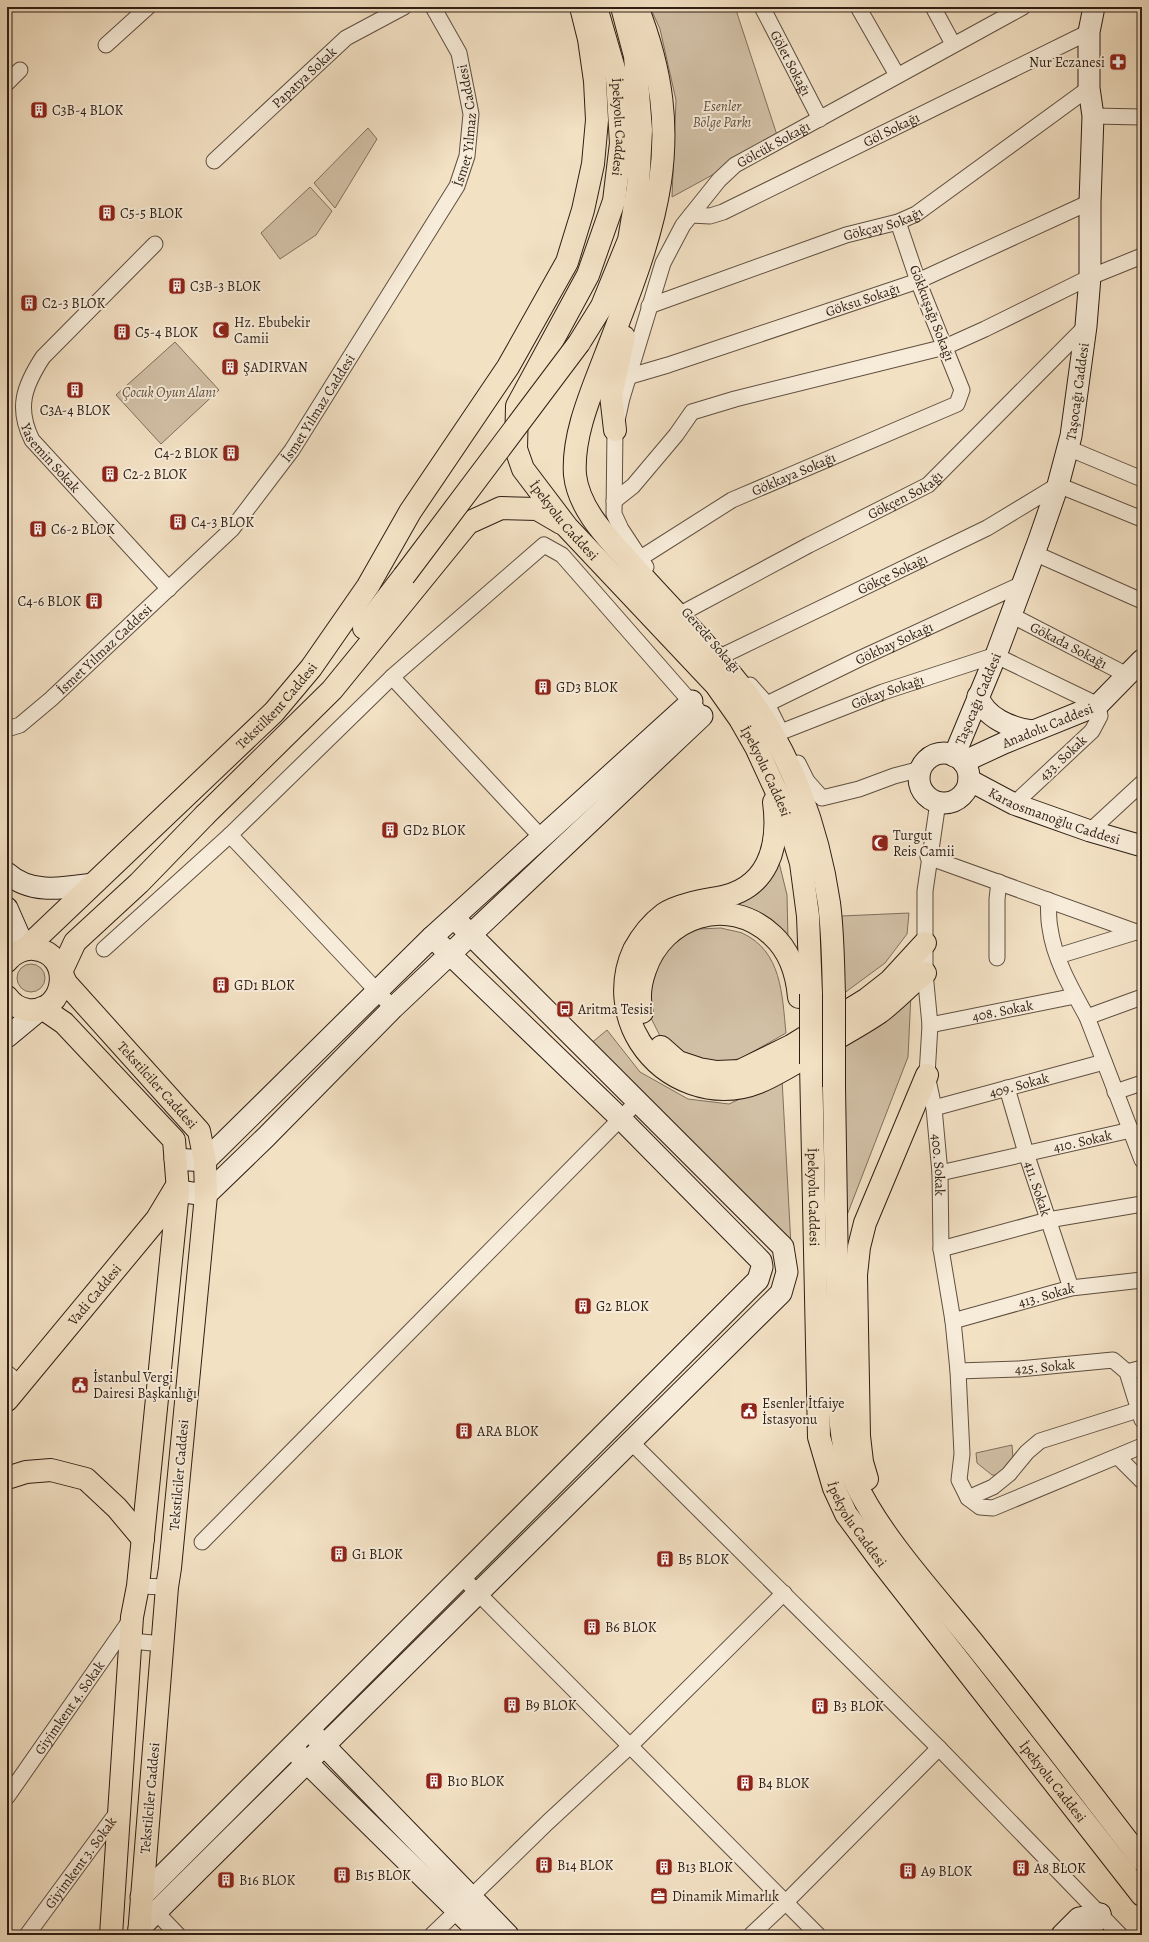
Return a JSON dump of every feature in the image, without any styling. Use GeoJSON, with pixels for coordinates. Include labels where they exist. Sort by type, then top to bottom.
{"type":"FeatureCollection","features":[{"type":"Feature","properties":{"kind":"main road","name":"Tekstilkent Caddesi"},"geometry":{"type":"LineString","coordinates":[[16,955],[274,712],[311,668],[368,586],[410,512],[508,367],[567,262],[583,210],[593,164],[597,120],[595,81],[589,40],[581,7]]}},
{"type":"Feature","properties":{"kind":"main road","name":"İpekyolu Caddesi"},"geometry":{"type":"LineString","coordinates":[[596,7],[617,79],[621,143],[614,201],[588,275],[518,406],[516,449],[523,469],[567,527],[716,685],[740,719],[756,747],[785,810],[801,863],[808,916],[803,1038],[811,1064],[819,1437],[834,1488],[846,1514],[880,1560],[1142,1895]]}},
{"type":"Feature","properties":{"kind":"main road"},"geometry":{"type":"LineString","coordinates":[[205,815],[321,682],[404,576],[579,343],[602,306],[629,240],[638,187],[641,122],[635,56],[622,7]]}},
{"type":"Feature","properties":{"kind":"main road","name":"İpekyolu Caddesi"},"geometry":{"type":"LineString","coordinates":[[637,7],[660,85],[664,127],[664,152],[658,198],[649,237],[580,426],[575,475],[580,494],[598,526],[710,650],[746,693],[768,725],[790,769],[811,820],[829,903],[834,995],[834,1087],[840,1427],[845,1452],[854,1481],[866,1504],[886,1534],[1021,1702],[1142,1860]]}},
{"type":"Feature","properties":{"kind":"main road"},"geometry":{"type":"LineString","coordinates":[[614,430],[612,395],[634,281]]}},
{"type":"Feature","properties":{"kind":"main road"},"geometry":{"type":"LineString","coordinates":[[61,972],[75,942],[139,883],[205,815],[332,690],[468,523],[501,508],[537,509],[567,527]]}},
{"type":"Feature","properties":{"kind":"main road"},"geometry":{"type":"LineString","coordinates":[[770,775],[776,821],[775,837],[770,859],[761,875],[749,887],[735,893],[718,898],[702,900],[664,914],[647,931],[634,951],[627,973],[625,994],[626,1014],[637,1037],[650,1057],[669,1072],[686,1082],[704,1088],[738,1088],[758,1082],[792,1065],[880,1011],[925,973]]}},
{"type":"Feature","properties":{"kind":"main road"},"geometry":{"type":"LineString","coordinates":[[805,996],[794,967],[786,952],[772,935],[756,924],[739,917],[725,914],[706,914],[676,926],[662,939],[649,956],[640,992],[641,1009],[650,1032],[657,1044],[678,1062],[699,1069],[717,1072],[740,1071],[792,1046],[867,999],[890,982],[925,943]]}},
{"type":"Feature","properties":{"kind":"main road"},"geometry":{"type":"LineString","coordinates":[[7,997],[16,1006],[24,1009],[42,1008],[50,1004],[58,994],[62,981],[61,972],[57,963],[47,954],[34,949],[16,955]]}},
{"type":"Feature","properties":{"kind":"main road","name":"Tekstilciler Caddesi"},"geometry":{"type":"LineString","coordinates":[[61,972],[66,983],[199,1131],[205,1161],[206,1195],[167,1587],[149,1905],[139,1932]]}},
{"type":"Feature","properties":{"kind":"main road","name":"Tekstilciler Caddesi"},"geometry":{"type":"LineString","coordinates":[[42,1008],[64,1023],[174,1140],[176,1159],[177,1188],[143,1539],[138,1586],[132,1618],[111,1935]]}},
{"type":"Feature","properties":{"kind":"main road"},"geometry":{"type":"LineString","coordinates":[[886,1534],[867,1481],[862,1462],[859,1436],[856,1275],[859,1248],[865,1223],[926,1075]]}},
{"type":"Feature","properties":{"kind":"main road","name":"Vadi Caddesi"},"geometry":{"type":"LineString","coordinates":[[11,1386],[157,1219],[177,1188]]}},
{"type":"Feature","properties":{"kind":"main road"},"geometry":{"type":"LineString","coordinates":[[7,1478],[26,1472],[51,1470],[86,1479],[117,1508],[143,1539]]}},
{"type":"Feature","properties":{"kind":"street"},"geometry":{"type":"LineString","coordinates":[[106,45],[148,7]]}},
{"type":"Feature","properties":{"kind":"street","name":"Papatya Sokak"},"geometry":{"type":"LineString","coordinates":[[214,161],[346,38],[404,7]]}},
{"type":"Feature","properties":{"kind":"street","name":"İsmet Yılmaz Caddesi"},"geometry":{"type":"LineString","coordinates":[[7,729],[20,724],[51,699],[232,529],[292,450],[457,186],[467,156],[470,114],[459,53],[434,7]]}},
{"type":"Feature","properties":{"kind":"street","name":"Gölet Sokağı"},"geometry":{"type":"LineString","coordinates":[[762,7],[820,119]]}},
{"type":"Feature","properties":{"kind":"street"},"geometry":{"type":"LineString","coordinates":[[858,7],[898,75]]}},
{"type":"Feature","properties":{"kind":"street"},"geometry":{"type":"LineString","coordinates":[[933,7],[953,44]]}},
{"type":"Feature","properties":{"kind":"street","name":"Gölcük Sokağı"},"geometry":{"type":"LineString","coordinates":[[627,377],[648,306],[663,263],[683,225],[718,180],[735,165],[953,44],[1023,7]]}},
{"type":"Feature","properties":{"kind":"street","name":"Taşocağı Caddesi"},"geometry":{"type":"LineString","coordinates":[[962,766],[978,696],[1000,657],[1010,616],[1058,485],[1068,448],[1086,326],[1090,277],[1090,202],[1093,116],[1089,88],[1089,32],[1094,7]]}},
{"type":"Feature","properties":{"kind":"street","name":"Göl Sokağı"},"geometry":{"type":"LineString","coordinates":[[691,215],[710,216],[723,212],[1089,32]]}},
{"type":"Feature","properties":{"kind":"street"},"geometry":{"type":"LineString","coordinates":[[7,83],[20,70]]}},
{"type":"Feature","properties":{"kind":"street","name":"Gökçay Sokağı"},"geometry":{"type":"LineString","coordinates":[[648,306],[846,236],[898,222],[916,214],[1089,88]]}},
{"type":"Feature","properties":{"kind":"street"},"geometry":{"type":"LineString","coordinates":[[1093,116],[1142,117]]}},
{"type":"Feature","properties":{"kind":"street","name":"Göksu Sokağı"},"geometry":{"type":"LineString","coordinates":[[627,377],[690,358],[918,281],[1090,202]]}},
{"type":"Feature","properties":{"kind":"street","name":"Gökkuşağı Sokağı"},"geometry":{"type":"LineString","coordinates":[[898,222],[918,281],[962,390],[957,404]]}},
{"type":"Feature","properties":{"kind":"street","name":"Yasemin Sokak"},"geometry":{"type":"LineString","coordinates":[[155,244],[43,357],[30,378],[23,405],[25,426],[32,440],[169,589]]}},
{"type":"Feature","properties":{"kind":"street"},"geometry":{"type":"LineString","coordinates":[[614,501],[633,486],[676,435],[692,412],[735,399],[945,347],[1090,277],[1142,256]]}},
{"type":"Feature","properties":{"kind":"street","name":"Gökçen Sokağı"},"geometry":{"type":"LineString","coordinates":[[686,611],[809,545],[928,484],[1086,326]]}},
{"type":"Feature","properties":{"kind":"street","name":"Gerede Sokağı"},"geometry":{"type":"LineString","coordinates":[[627,377],[614,430],[614,514],[639,559],[767,704],[807,781],[822,798],[858,789],[894,776],[921,769]]}},
{"type":"Feature","properties":{"kind":"street","name":"Gökkaya Sokağı"},"geometry":{"type":"LineString","coordinates":[[639,559],[732,500],[957,404]]}},
{"type":"Feature","properties":{"kind":"street"},"geometry":{"type":"LineString","coordinates":[[1068,448],[1142,478]]}},
{"type":"Feature","properties":{"kind":"street"},"geometry":{"type":"LineString","coordinates":[[1058,485],[1142,519]]}},
{"type":"Feature","properties":{"kind":"street","name":"Gökçe Sokağı"},"geometry":{"type":"LineString","coordinates":[[724,655],[987,528],[1058,485]]}},
{"type":"Feature","properties":{"kind":"street"},"geometry":{"type":"LineString","coordinates":[[104,949],[230,835],[392,678],[544,545],[562,555],[697,708]]}},
{"type":"Feature","properties":{"kind":"street"},"geometry":{"type":"LineString","coordinates":[[1034,553],[1142,601]]}},
{"type":"Feature","properties":{"kind":"street","name":"Gökbay Sokağı"},"geometry":{"type":"LineString","coordinates":[[767,704],[859,659],[1022,584]]}},
{"type":"Feature","properties":{"kind":"street","name":"Gökada Sokağı"},"geometry":{"type":"LineString","coordinates":[[1010,616],[1127,675]]}},
{"type":"Feature","properties":{"kind":"street"},"geometry":{"type":"LineString","coordinates":[[1000,657],[1098,705]]}},
{"type":"Feature","properties":{"kind":"street","name":"Gökay Sokağı"},"geometry":{"type":"LineString","coordinates":[[781,732],[883,692],[1000,657]]}},
{"type":"Feature","properties":{"kind":"street","name":"Anadolu Caddesi"},"geometry":{"type":"LineString","coordinates":[[962,766],[1032,731],[1098,705],[1142,660]]}},
{"type":"Feature","properties":{"kind":"street"},"geometry":{"type":"LineString","coordinates":[[392,678],[556,854]]}},
{"type":"Feature","properties":{"kind":"street"},"geometry":{"type":"LineString","coordinates":[[978,696],[980,703],[1000,721],[1014,728],[1032,731]]}},
{"type":"Feature","properties":{"kind":"street","name":"433. Sokak"},"geometry":{"type":"LineString","coordinates":[[1014,804],[1092,731],[1100,716],[1098,705]]}},
{"type":"Feature","properties":{"kind":"street"},"geometry":{"type":"LineString","coordinates":[[176,1159],[205,1161],[432,937],[541,837],[697,708]]}},
{"type":"Feature","properties":{"kind":"street"},"geometry":{"type":"LineString","coordinates":[[177,1188],[206,1195],[266,1137],[393,1008],[556,854],[697,708]]}},
{"type":"Feature","properties":{"kind":"street"},"geometry":{"type":"LineString","coordinates":[[944,753],[962,766],[962,794],[956,799],[949,802],[938,802],[927,796],[922,789],[919,781],[921,769],[928,759],[936,754],[944,753]]}},
{"type":"Feature","properties":{"kind":"street","name":"Karaosmanoğlu Caddesi"},"geometry":{"type":"LineString","coordinates":[[962,766],[1014,804],[1090,831],[1142,846]]}},
{"type":"Feature","properties":{"kind":"street"},"geometry":{"type":"LineString","coordinates":[[1090,831],[1142,783]]}},
{"type":"Feature","properties":{"kind":"street","name":"400. Sokak"},"geometry":{"type":"LineString","coordinates":[[938,802],[928,857],[925,891],[925,973],[930,1025],[926,1075],[934,1108],[940,1174],[941,1249],[953,1321],[958,1371],[962,1454],[959,1480],[968,1498]]}},
{"type":"Feature","properties":{"kind":"street"},"geometry":{"type":"LineString","coordinates":[[230,835],[393,1008]]}},
{"type":"Feature","properties":{"kind":"street"},"geometry":{"type":"LineString","coordinates":[[928,857],[1139,933]]}},
{"type":"Feature","properties":{"kind":"street"},"geometry":{"type":"LineString","coordinates":[[7,873],[25,885],[55,889],[93,884]]}},
{"type":"Feature","properties":{"kind":"street"},"geometry":{"type":"LineString","coordinates":[[998,958],[997,899],[999,882]]}},
{"type":"Feature","properties":{"kind":"street"},"geometry":{"type":"LineString","coordinates":[[1048,900],[1050,928],[1058,956],[1075,996],[1087,1017],[1142,1160]]}},
{"type":"Feature","properties":{"kind":"street"},"geometry":{"type":"LineString","coordinates":[[7,908],[16,955]]}},
{"type":"Feature","properties":{"kind":"street"},"geometry":{"type":"LineString","coordinates":[[149,1905],[307,1763],[630,1441],[781,1293],[787,1272],[783,1247],[454,918]]}},
{"type":"Feature","properties":{"kind":"street"},"geometry":{"type":"LineString","coordinates":[[1058,956],[1139,933]]}},
{"type":"Feature","properties":{"kind":"street"},"geometry":{"type":"LineString","coordinates":[[149,1905],[291,1747],[758,1280],[761,1273],[761,1260],[621,1119],[432,937]]}},
{"type":"Feature","properties":{"kind":"street","name":"408. Sokak"},"geometry":{"type":"LineString","coordinates":[[930,1025],[1075,996]]}},
{"type":"Feature","properties":{"kind":"street"},"geometry":{"type":"LineString","coordinates":[[1087,1017],[1142,997]]}},
{"type":"Feature","properties":{"kind":"street"},"geometry":{"type":"LineString","coordinates":[[7,1037],[42,1008]]}},
{"type":"Feature","properties":{"kind":"street","name":"409. Sokak"},"geometry":{"type":"LineString","coordinates":[[934,1108],[1104,1062]]}},
{"type":"Feature","properties":{"kind":"street"},"geometry":{"type":"LineString","coordinates":[[1115,1092],[1142,1083]]}},
{"type":"Feature","properties":{"kind":"street","name":"411. Sokak"},"geometry":{"type":"LineString","coordinates":[[1007,1088],[1026,1153],[1071,1288]]}},
{"type":"Feature","properties":{"kind":"street"},"geometry":{"type":"LineString","coordinates":[[202,1542],[638,1101]]}},
{"type":"Feature","properties":{"kind":"street","name":"410. Sokak"},"geometry":{"type":"LineString","coordinates":[[940,1174],[1131,1130]]}},
{"type":"Feature","properties":{"kind":"street"},"geometry":{"type":"LineString","coordinates":[[941,1249],[1048,1220],[1142,1204]]}},
{"type":"Feature","properties":{"kind":"street","name":"413. Sokak"},"geometry":{"type":"LineString","coordinates":[[953,1321],[1071,1288],[1142,1280]]}},
{"type":"Feature","properties":{"kind":"street","name":"425. Sokak"},"geometry":{"type":"LineString","coordinates":[[958,1371],[1018,1369],[1113,1360],[1127,1372]]}},
{"type":"Feature","properties":{"kind":"street"},"geometry":{"type":"LineString","coordinates":[[1142,1368],[1127,1372],[1140,1415],[1040,1441],[1026,1452],[1009,1474],[993,1487],[968,1498],[980,1507],[993,1508],[1142,1446]]}},
{"type":"Feature","properties":{"kind":"street"},"geometry":{"type":"LineString","coordinates":[[630,1441],[939,1748],[1120,1935]]}},
{"type":"Feature","properties":{"kind":"street"},"geometry":{"type":"LineString","coordinates":[[1118,1457],[1142,1481]]}},
{"type":"Feature","properties":{"kind":"street"},"geometry":{"type":"LineString","coordinates":[[462,1577],[629,1747],[818,1935]]}},
{"type":"Feature","properties":{"kind":"street"},"geometry":{"type":"LineString","coordinates":[[138,1586],[167,1587]]}},
{"type":"Feature","properties":{"kind":"street"},"geometry":{"type":"LineString","coordinates":[[432,1935],[548,1822],[629,1747],[784,1593]]}},
{"type":"Feature","properties":{"kind":"street","name":"Giyimkent 4. Sokak"},"geometry":{"type":"LineString","coordinates":[[7,1797],[132,1618]]}},
{"type":"Feature","properties":{"kind":"street"},"geometry":{"type":"LineString","coordinates":[[131,1641],[163,1644]]}},
{"type":"Feature","properties":{"kind":"street"},"geometry":{"type":"LineString","coordinates":[[309,1730],[464,1903],[482,1935]]}},
{"type":"Feature","properties":{"kind":"street"},"geometry":{"type":"LineString","coordinates":[[291,1747],[464,1903],[508,1935]]}},
{"type":"Feature","properties":{"kind":"street"},"geometry":{"type":"LineString","coordinates":[[751,1935],[786,1902],[939,1748]]}},
{"type":"Feature","properties":{"kind":"street","name":"Giyimkent 3. Sokak"},"geometry":{"type":"LineString","coordinates":[[27,1935],[119,1809]]}},
{"type":"Feature","properties":{"kind":"street"},"geometry":{"type":"LineString","coordinates":[[149,1905],[178,1935]]}},
{"type":"Feature","properties":{"kind":"street"},"geometry":{"type":"LineString","coordinates":[[1062,1935],[1079,1918],[1100,1914]]}},
{"type":"Feature","properties":{"kind":"street"},"geometry":{"type":"LineString","coordinates":[[1087,1935],[1100,1914]]}},
{"type":"Feature","properties":{"kind":"green space","name":"Esenler Bölge Parkı"},"geometry":{"type":"Polygon","coordinates":[[[650,7],[735,7],[777,135],[716,173],[672,197],[676,100],[660,29],[650,7]]]}},
{"type":"Feature","properties":{"kind":"green space"},"geometry":{"type":"Polygon","coordinates":[[[368,128],[377,139],[335,208],[314,183],[368,128]]]}},
{"type":"Feature","properties":{"kind":"green space"},"geometry":{"type":"Polygon","coordinates":[[[310,187],[332,211],[316,235],[280,259],[261,233],[310,187]]]}},
{"type":"Feature","properties":{"kind":"green space","name":"Çocuk Oyun Alanı"},"geometry":{"type":"Polygon","coordinates":[[[175,342],[219,390],[161,444],[116,395],[175,342]]]}},
{"type":"Feature","properties":{"kind":"green space"},"geometry":{"type":"Polygon","coordinates":[[[777,854],[787,895],[788,940],[768,918],[737,904],[777,854]]]}},
{"type":"Feature","properties":{"kind":"green space"},"geometry":{"type":"Polygon","coordinates":[[[909,913],[907,934],[885,963],[843,994],[841,916],[909,913]]]}},
{"type":"Feature","properties":{"kind":"green space"},"geometry":{"type":"Polygon","coordinates":[[[721,928],[742,933],[755,941],[765,951],[778,976],[786,1033],[742,1058],[720,1063],[697,1061],[676,1052],[660,1036],[650,1016],[651,971],[678,937],[699,929],[721,928]]]}},
{"type":"Feature","properties":{"kind":"green space"},"geometry":{"type":"Polygon","coordinates":[[[31,964],[41,968],[45,978],[41,988],[31,992],[21,988],[17,978],[21,968],[31,964]]]}},
{"type":"Feature","properties":{"kind":"green space"},"geometry":{"type":"Polygon","coordinates":[[[911,993],[908,1057],[844,1223],[844,1045],[911,993]]]}},
{"type":"Feature","properties":{"kind":"green space"},"geometry":{"type":"Polygon","coordinates":[[[607,1030],[640,1072],[688,1099],[729,1104],[782,1079],[791,1246],[589,1045],[607,1030]]]}},
{"type":"Feature","properties":{"kind":"green space"},"geometry":{"type":"Polygon","coordinates":[[[1012,1445],[1013,1459],[1003,1475],[992,1475],[977,1463],[976,1453],[1012,1445]]]}},
{"type":"Feature","properties":{"kind":"place","name":"Nur Eczanesi"},"geometry":{"type":"Point","coordinates":[1118,62]}},
{"type":"Feature","properties":{"kind":"place","name":"C3B-4 BLOK"},"geometry":{"type":"Point","coordinates":[39,110]}},
{"type":"Feature","properties":{"kind":"place","name":"C5-5 BLOK"},"geometry":{"type":"Point","coordinates":[107,213]}},
{"type":"Feature","properties":{"kind":"place","name":"C3B-3 BLOK"},"geometry":{"type":"Point","coordinates":[177,286]}},
{"type":"Feature","properties":{"kind":"place","name":"C2-3 BLOK"},"geometry":{"type":"Point","coordinates":[29,303]}},
{"type":"Feature","properties":{"kind":"place","name":"Hz. Ebubekir Camii"},"geometry":{"type":"Point","coordinates":[221,330]}},
{"type":"Feature","properties":{"kind":"place","name":"C5-4 BLOK"},"geometry":{"type":"Point","coordinates":[122,332]}},
{"type":"Feature","properties":{"kind":"place","name":"ŞADIRVAN"},"geometry":{"type":"Point","coordinates":[230,367]}},
{"type":"Feature","properties":{"kind":"place","name":"C3A-4 BLOK"},"geometry":{"type":"Point","coordinates":[75,390]}},
{"type":"Feature","properties":{"kind":"place","name":"C4-2 BLOK"},"geometry":{"type":"Point","coordinates":[231,453]}},
{"type":"Feature","properties":{"kind":"place","name":"C2-2 BLOK"},"geometry":{"type":"Point","coordinates":[110,474]}},
{"type":"Feature","properties":{"kind":"place","name":"C4-3 BLOK"},"geometry":{"type":"Point","coordinates":[178,522]}},
{"type":"Feature","properties":{"kind":"place","name":"C6-2 BLOK"},"geometry":{"type":"Point","coordinates":[38,529]}},
{"type":"Feature","properties":{"kind":"place","name":"C4-6 BLOK"},"geometry":{"type":"Point","coordinates":[94,601]}},
{"type":"Feature","properties":{"kind":"place","name":"GD3 BLOK"},"geometry":{"type":"Point","coordinates":[543,687]}},
{"type":"Feature","properties":{"kind":"place","name":"GD2 BLOK"},"geometry":{"type":"Point","coordinates":[390,830]}},
{"type":"Feature","properties":{"kind":"place","name":"Turgut Reis Camii"},"geometry":{"type":"Point","coordinates":[880,843]}},
{"type":"Feature","properties":{"kind":"place","name":"GD1 BLOK"},"geometry":{"type":"Point","coordinates":[221,985]}},
{"type":"Feature","properties":{"kind":"place","name":"Aritma Tesisi"},"geometry":{"type":"Point","coordinates":[565,1009]}},
{"type":"Feature","properties":{"kind":"place","name":"G2 BLOK"},"geometry":{"type":"Point","coordinates":[583,1306]}},
{"type":"Feature","properties":{"kind":"place","name":"İstanbul Vergi Dairesi Başkanlığı"},"geometry":{"type":"Point","coordinates":[80,1385]}},
{"type":"Feature","properties":{"kind":"place","name":"Esenler İtfaiye İstasyonu"},"geometry":{"type":"Point","coordinates":[749,1411]}},
{"type":"Feature","properties":{"kind":"place","name":"ARA BLOK"},"geometry":{"type":"Point","coordinates":[464,1431]}},
{"type":"Feature","properties":{"kind":"place","name":"G1 BLOK"},"geometry":{"type":"Point","coordinates":[339,1554]}},
{"type":"Feature","properties":{"kind":"place","name":"B5 BLOK"},"geometry":{"type":"Point","coordinates":[665,1559]}},
{"type":"Feature","properties":{"kind":"place","name":"B6 BLOK"},"geometry":{"type":"Point","coordinates":[592,1627]}},
{"type":"Feature","properties":{"kind":"place","name":"B9 BLOK"},"geometry":{"type":"Point","coordinates":[512,1705]}},
{"type":"Feature","properties":{"kind":"place","name":"B3 BLOK"},"geometry":{"type":"Point","coordinates":[820,1706]}},
{"type":"Feature","properties":{"kind":"place","name":"B10 BLOK"},"geometry":{"type":"Point","coordinates":[434,1781]}},
{"type":"Feature","properties":{"kind":"place","name":"B4 BLOK"},"geometry":{"type":"Point","coordinates":[745,1783]}},
{"type":"Feature","properties":{"kind":"place","name":"B14 BLOK"},"geometry":{"type":"Point","coordinates":[544,1865]}},
{"type":"Feature","properties":{"kind":"place","name":"B13 BLOK"},"geometry":{"type":"Point","coordinates":[664,1867]}},
{"type":"Feature","properties":{"kind":"place","name":"A8 BLOK"},"geometry":{"type":"Point","coordinates":[1021,1868]}},
{"type":"Feature","properties":{"kind":"place","name":"A9 BLOK"},"geometry":{"type":"Point","coordinates":[908,1871]}},
{"type":"Feature","properties":{"kind":"place","name":"B15 BLOK"},"geometry":{"type":"Point","coordinates":[342,1875]}},
{"type":"Feature","properties":{"kind":"place","name":"B16 BLOK"},"geometry":{"type":"Point","coordinates":[226,1880]}},
{"type":"Feature","properties":{"kind":"place","name":"Dinamik Mimarlık"},"geometry":{"type":"Point","coordinates":[659,1896]}}]}
